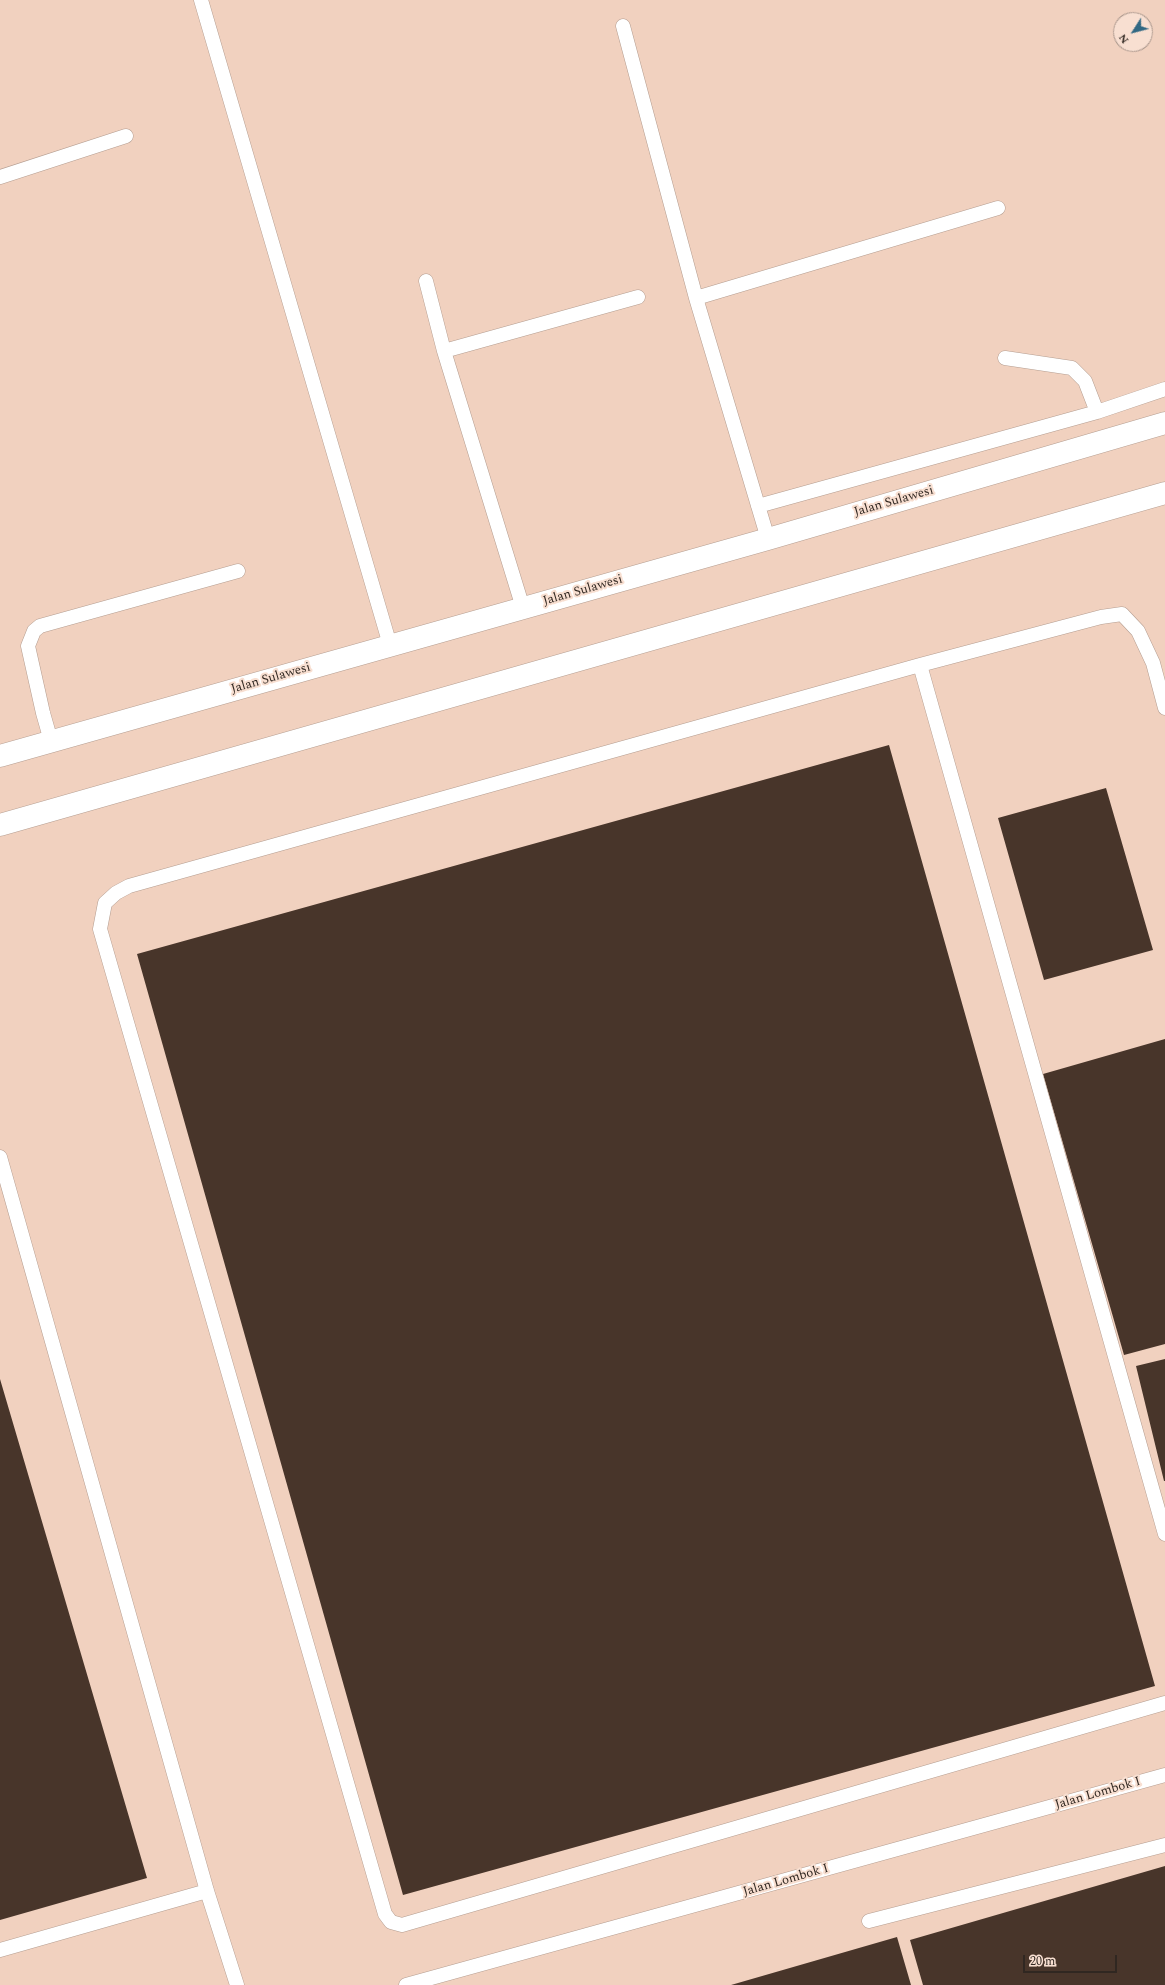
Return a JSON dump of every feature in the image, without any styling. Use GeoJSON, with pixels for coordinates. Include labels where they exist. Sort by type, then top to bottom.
{"type":"FeatureCollection","features":[{"type":"Feature","properties":{"kind":"street","name":"Jalan Sulawesi"},"geometry":{"type":"LineString","coordinates":[[0,756],[768,539],[1165,423]]}},
{"type":"Feature","properties":{"kind":"street"},"geometry":{"type":"LineString","coordinates":[[0,825],[1165,493]]}},
{"type":"Feature","properties":{"kind":"lane"},"geometry":{"type":"LineString","coordinates":[[201,0],[390,645]]}},
{"type":"Feature","properties":{"kind":"lane"},"geometry":{"type":"LineString","coordinates":[[623,26],[696,298],[768,539]]}},
{"type":"Feature","properties":{"kind":"lane"},"geometry":{"type":"LineString","coordinates":[[0,177],[126,136]]}},
{"type":"Feature","properties":{"kind":"lane"},"geometry":{"type":"LineString","coordinates":[[696,298],[998,208]]}},
{"type":"Feature","properties":{"kind":"lane"},"geometry":{"type":"LineString","coordinates":[[426,281],[444,351],[523,608]]}},
{"type":"Feature","properties":{"kind":"lane"},"geometry":{"type":"LineString","coordinates":[[444,351],[638,297]]}},
{"type":"Feature","properties":{"kind":"lane"},"geometry":{"type":"LineString","coordinates":[[1005,358],[1072,368],[1085,381],[1097,412]]}},
{"type":"Feature","properties":{"kind":"lane"},"geometry":{"type":"LineString","coordinates":[[758,506],[1097,412],[1165,389]]}},
{"type":"Feature","properties":{"kind":"lane"},"geometry":{"type":"LineString","coordinates":[[51,742],[42,713],[28,646],[34,631],[40,626],[238,571]]}},
{"type":"Feature","properties":{"kind":"lane"},"geometry":{"type":"LineString","coordinates":[[1165,708],[1153,663],[1138,631],[1122,614],[1101,617],[920,665],[129,886],[116,893],[106,903],[100,929],[385,1914],[391,1922],[402,1925],[1165,1703]]}},
{"type":"Feature","properties":{"kind":"lane"},"geometry":{"type":"LineString","coordinates":[[920,665],[1165,1534]]}},
{"type":"Feature","properties":{"kind":"lane"},"geometry":{"type":"LineString","coordinates":[[0,1157],[208,1891],[237,1985]]}},
{"type":"Feature","properties":{"kind":"lane","name":"Jalan Lombok I"},"geometry":{"type":"LineString","coordinates":[[406,1985],[1165,1775]]}},
{"type":"Feature","properties":{"kind":"lane"},"geometry":{"type":"LineString","coordinates":[[869,1922],[1165,1845]]}},
{"type":"Feature","properties":{"kind":"lane"},"geometry":{"type":"LineString","coordinates":[[0,1950],[208,1891]]}},
{"type":"Feature","properties":{"kind":"shaded area"},"geometry":{"type":"Polygon","coordinates":[[[0,0],[1165,0],[1165,1985],[0,1985],[0,0]]]}},
{"type":"Feature","properties":{"kind":"building"},"geometry":{"type":"Polygon","coordinates":[[[889,745],[1155,1686],[403,1895],[137,954],[889,745]]]}},
{"type":"Feature","properties":{"kind":"building"},"geometry":{"type":"Polygon","coordinates":[[[1106,788],[1153,950],[1044,980],[998,818],[1106,788]]]}},
{"type":"Feature","properties":{"kind":"building"},"geometry":{"type":"Polygon","coordinates":[[[1165,1039],[1165,1344],[1124,1355],[1043,1074],[1165,1039]]]}},
{"type":"Feature","properties":{"kind":"building"},"geometry":{"type":"Polygon","coordinates":[[[1165,1359],[1165,1481],[1164,1481],[1136,1366],[1165,1359]]]}},
{"type":"Feature","properties":{"kind":"building"},"geometry":{"type":"Polygon","coordinates":[[[0,1379],[147,1878],[0,1920],[0,1379]]]}},
{"type":"Feature","properties":{"kind":"building"},"geometry":{"type":"Polygon","coordinates":[[[1165,1866],[1165,1985],[923,1985],[910,1940],[1165,1866]]]}},
{"type":"Feature","properties":{"kind":"building"},"geometry":{"type":"Polygon","coordinates":[[[897,1937],[911,1985],[731,1985],[897,1937]]]}}]}
